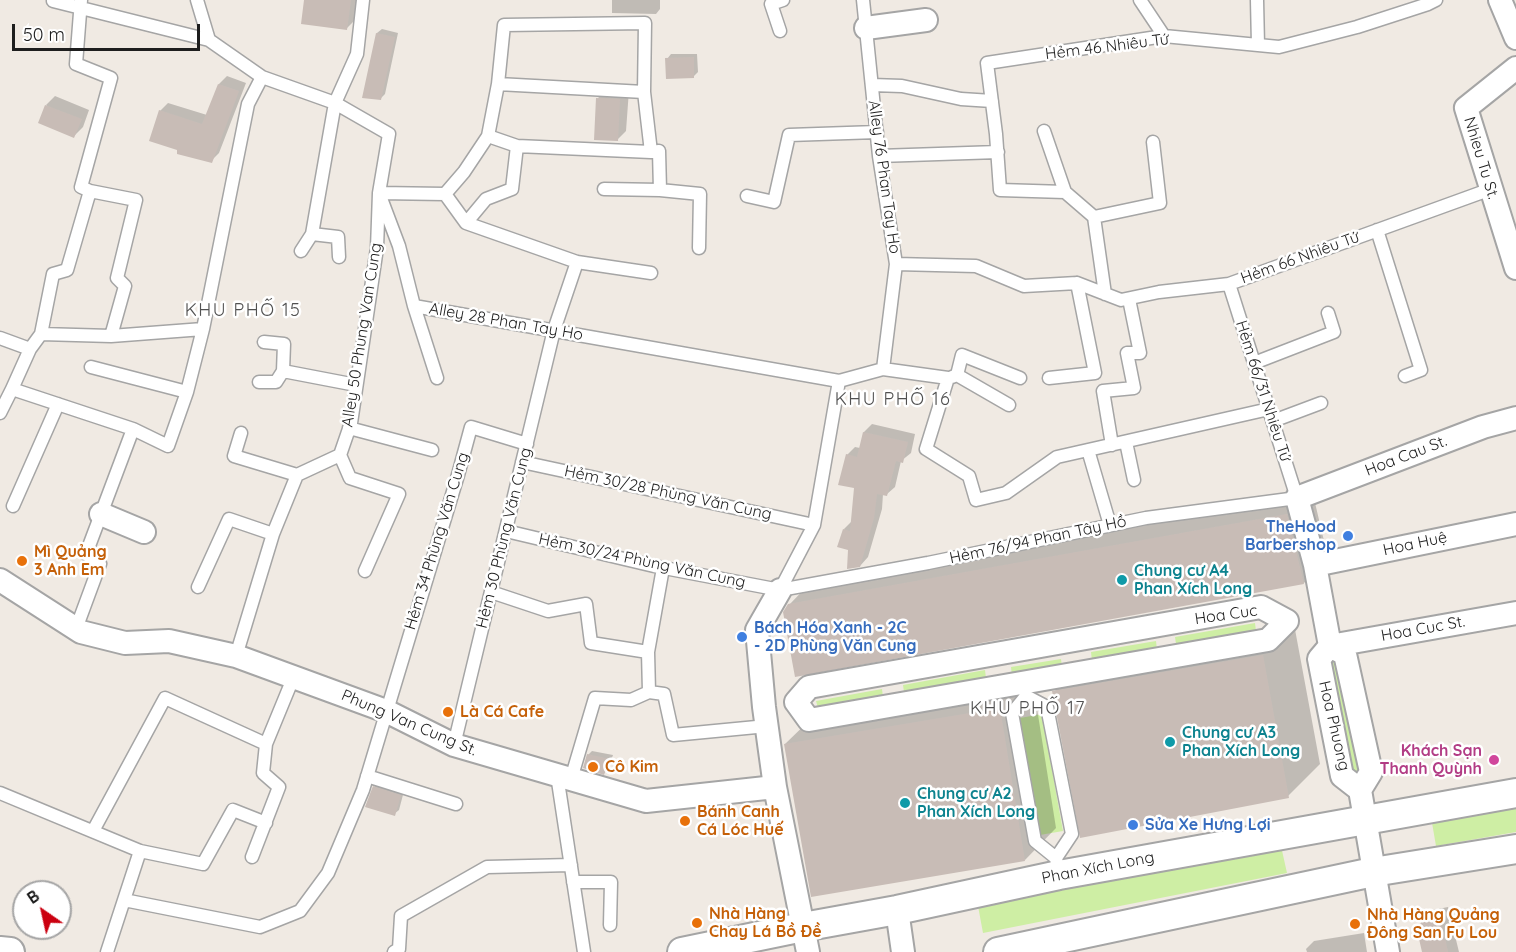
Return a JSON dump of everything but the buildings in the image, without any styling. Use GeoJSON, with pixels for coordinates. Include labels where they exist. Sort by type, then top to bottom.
{"type":"FeatureCollection","features":[{"type":"Feature","properties":{"kind":"street"},"geometry":{"type":"LineString","coordinates":[[866,28],[926,21]]}},
{"type":"Feature","properties":{"kind":"street","name":"Nhieu Tu St."},"geometry":{"type":"LineString","coordinates":[[1516,68],[1466,108],[1516,268]]}},
{"type":"Feature","properties":{"kind":"street","name":"Hoa Cau St."},"geometry":{"type":"LineString","coordinates":[[1297,498],[1483,427],[1516,418]]}},
{"type":"Feature","properties":{"kind":"street","name":"Hoa Phuong"},"geometry":{"type":"LineString","coordinates":[[1297,498],[1325,614],[1330,646],[1319,659],[1342,776],[1360,789],[1365,820]]}},
{"type":"Feature","properties":{"kind":"street"},"geometry":{"type":"LineString","coordinates":[[101,514],[144,532]]}},
{"type":"Feature","properties":{"kind":"street","name":"Hoa Huệ"},"geometry":{"type":"LineString","coordinates":[[1315,565],[1516,524]]}},
{"type":"Feature","properties":{"kind":"street","name":"Phung Van Cung St."},"geometry":{"type":"LineString","coordinates":[[0,580],[81,632],[125,643],[169,641],[236,656],[386,711],[454,745],[646,801],[775,787]]}},
{"type":"Feature","properties":{"kind":"street"},"geometry":{"type":"LineString","coordinates":[[780,590],[757,630],[765,717],[775,787],[805,939]]}},
{"type":"Feature","properties":{"kind":"street","name":"Hoa Cuc"},"geometry":{"type":"LineString","coordinates":[[765,717],[796,702],[809,687],[1261,607],[1287,621],[1268,640],[1077,674],[1017,689],[896,705],[809,720],[796,702]]}},
{"type":"Feature","properties":{"kind":"street","name":"Hoa Cuc St."},"geometry":{"type":"LineString","coordinates":[[1330,646],[1516,613]]}},
{"type":"Feature","properties":{"kind":"street"},"geometry":{"type":"LineString","coordinates":[[1287,621],[1325,614]]}},
{"type":"Feature","properties":{"kind":"street"},"geometry":{"type":"LineString","coordinates":[[1163,625],[1168,658]]}},
{"type":"Feature","properties":{"kind":"street"},"geometry":{"type":"LineString","coordinates":[[1070,641],[1077,674]]}},
{"type":"Feature","properties":{"kind":"street"},"geometry":{"type":"LineString","coordinates":[[996,654],[1017,689]]}},
{"type":"Feature","properties":{"kind":"street"},"geometry":{"type":"LineString","coordinates":[[892,673],[896,705]]}},
{"type":"Feature","properties":{"kind":"street","name":"Phan Xích Long"},"geometry":{"type":"LineString","coordinates":[[682,952],[805,939],[897,910],[1058,866],[1365,820],[1516,793]]}},
{"type":"Feature","properties":{"kind":"street"},"geometry":{"type":"LineString","coordinates":[[1365,820],[1388,952]]}},
{"type":"Feature","properties":{"kind":"street"},"geometry":{"type":"LineString","coordinates":[[999,952],[1373,872],[1516,849]]}},
{"type":"Feature","properties":{"kind":"street"},"geometry":{"type":"LineString","coordinates":[[897,910],[903,952]]}},
{"type":"Feature","properties":{"kind":"street"},"geometry":{"type":"LineString","coordinates":[[0,951],[10,952]]}},
{"type":"Feature","properties":{"kind":"lane"},"geometry":{"type":"LineString","coordinates":[[197,0],[209,40]]}},
{"type":"Feature","properties":{"kind":"lane"},"geometry":{"type":"LineString","coordinates":[[301,251],[312,234],[335,103],[357,54],[363,0]]}},
{"type":"Feature","properties":{"kind":"lane"},"geometry":{"type":"LineString","coordinates":[[780,31],[771,4],[783,0]]}},
{"type":"Feature","properties":{"kind":"lane","name":"Alley 76 Phan Tay Ho"},"geometry":{"type":"LineString","coordinates":[[862,0],[879,156],[896,264],[883,369]]}},
{"type":"Feature","properties":{"kind":"lane"},"geometry":{"type":"LineString","coordinates":[[1140,0],[1164,36]]}},
{"type":"Feature","properties":{"kind":"lane"},"geometry":{"type":"LineString","coordinates":[[1257,0],[1258,45]]}},
{"type":"Feature","properties":{"kind":"lane","name":"Hẻm 46 Nhiêu Tứ"},"geometry":{"type":"LineString","coordinates":[[1065,192],[1000,190],[998,152],[987,63],[1164,36],[1280,47],[1357,27],[1436,0]]}},
{"type":"Feature","properties":{"kind":"lane"},"geometry":{"type":"LineString","coordinates":[[53,1],[81,4],[209,40],[262,76],[335,103],[389,134],[379,193],[446,194]]}},
{"type":"Feature","properties":{"kind":"lane"},"geometry":{"type":"LineString","coordinates":[[81,4],[76,64],[111,78],[81,187],[90,191],[136,200],[117,278],[125,286],[111,336]]}},
{"type":"Feature","properties":{"kind":"lane"},"geometry":{"type":"LineString","coordinates":[[446,194],[488,136],[498,84],[504,25],[645,23],[644,92],[651,152]]}},
{"type":"Feature","properties":{"kind":"lane"},"geometry":{"type":"LineString","coordinates":[[12,389],[133,429],[168,446],[187,392],[203,329],[248,104],[262,76]]}},
{"type":"Feature","properties":{"kind":"lane"},"geometry":{"type":"LineString","coordinates":[[498,84],[644,92]]}},
{"type":"Feature","properties":{"kind":"lane"},"geometry":{"type":"LineString","coordinates":[[872,85],[902,86],[961,99],[992,101]]}},
{"type":"Feature","properties":{"kind":"lane"},"geometry":{"type":"LineString","coordinates":[[1044,131],[1065,192],[1095,217],[1106,294]]}},
{"type":"Feature","properties":{"kind":"lane"},"geometry":{"type":"LineString","coordinates":[[747,196],[774,202],[789,135],[877,132]]}},
{"type":"Feature","properties":{"kind":"lane"},"geometry":{"type":"LineString","coordinates":[[488,136],[517,146],[659,151],[660,190]]}},
{"type":"Feature","properties":{"kind":"lane"},"geometry":{"type":"LineString","coordinates":[[1095,217],[1160,203],[1153,142]]}},
{"type":"Feature","properties":{"kind":"lane"},"geometry":{"type":"LineString","coordinates":[[466,223],[486,199],[512,189],[517,146]]}},
{"type":"Feature","properties":{"kind":"lane"},"geometry":{"type":"LineString","coordinates":[[879,156],[998,152]]}},
{"type":"Feature","properties":{"kind":"lane"},"geometry":{"type":"LineString","coordinates":[[604,189],[660,190],[700,194],[699,248]]}},
{"type":"Feature","properties":{"kind":"lane","name":"Hẻm 66 Nhiêu Tứ"},"geometry":{"type":"LineString","coordinates":[[1077,283],[1121,300],[1159,292],[1229,284],[1491,189]]}},
{"type":"Feature","properties":{"kind":"lane"},"geometry":{"type":"LineString","coordinates":[[0,413],[30,349],[41,334],[53,274],[67,270],[90,191]]}},
{"type":"Feature","properties":{"kind":"lane","name":"Alley 28 Phan Tay Ho"},"geometry":{"type":"LineString","coordinates":[[379,193],[399,246],[414,306],[839,381]]}},
{"type":"Feature","properties":{"kind":"lane","name":"Alley 50 Phung Van Cung"},"geometry":{"type":"LineString","coordinates":[[340,455],[349,428],[356,385],[376,248],[379,193]]}},
{"type":"Feature","properties":{"kind":"lane"},"geometry":{"type":"LineString","coordinates":[[446,194],[466,223],[577,262],[651,273]]}},
{"type":"Feature","properties":{"kind":"lane"},"geometry":{"type":"LineString","coordinates":[[1377,230],[1422,370],[1405,376]]}},
{"type":"Feature","properties":{"kind":"lane"},"geometry":{"type":"LineString","coordinates":[[312,234],[338,237],[339,256]]}},
{"type":"Feature","properties":{"kind":"lane","name":"Hẻm 30 Phùng Văn Cung"},"geometry":{"type":"LineString","coordinates":[[454,745],[554,330],[577,262]]}},
{"type":"Feature","properties":{"kind":"lane"},"geometry":{"type":"LineString","coordinates":[[896,264],[976,266],[1024,286],[1077,283],[1095,373],[1049,378]]}},
{"type":"Feature","properties":{"kind":"lane","name":"Hẻm 66/31 Nhiêu Tứ"},"geometry":{"type":"LineString","coordinates":[[1229,284],[1297,498]]}},
{"type":"Feature","properties":{"kind":"lane"},"geometry":{"type":"LineString","coordinates":[[1113,445],[1103,391],[1134,388],[1127,353],[1140,353],[1129,298]]}},
{"type":"Feature","properties":{"kind":"lane"},"geometry":{"type":"LineString","coordinates":[[414,306],[437,378]]}},
{"type":"Feature","properties":{"kind":"lane"},"geometry":{"type":"LineString","coordinates":[[1254,363],[1334,332],[1328,313]]}},
{"type":"Feature","properties":{"kind":"lane"},"geometry":{"type":"LineString","coordinates":[[41,334],[111,336],[203,329]]}},
{"type":"Feature","properties":{"kind":"lane"},"geometry":{"type":"LineString","coordinates":[[0,338],[30,349]]}},
{"type":"Feature","properties":{"kind":"lane"},"geometry":{"type":"LineString","coordinates":[[258,382],[276,382],[283,371],[284,344],[264,342]]}},
{"type":"Feature","properties":{"kind":"lane"},"geometry":{"type":"LineString","coordinates":[[1020,378],[962,355],[926,449],[969,476],[976,500],[1006,494],[1057,457],[1321,403]]}},
{"type":"Feature","properties":{"kind":"lane"},"geometry":{"type":"LineString","coordinates":[[91,367],[187,392]]}},
{"type":"Feature","properties":{"kind":"lane"},"geometry":{"type":"LineString","coordinates":[[780,590],[814,525],[839,381],[883,369],[952,377],[1009,405]]}},
{"type":"Feature","properties":{"kind":"lane"},"geometry":{"type":"LineString","coordinates":[[283,371],[356,385]]}},
{"type":"Feature","properties":{"kind":"lane"},"geometry":{"type":"LineString","coordinates":[[13,507],[58,404]]}},
{"type":"Feature","properties":{"kind":"lane","name":"Hẻm 34 Phùng Văn Cung"},"geometry":{"type":"LineString","coordinates":[[386,711],[471,427],[527,444]]}},
{"type":"Feature","properties":{"kind":"lane"},"geometry":{"type":"LineString","coordinates":[[349,428],[432,450]]}},
{"type":"Feature","properties":{"kind":"lane"},"geometry":{"type":"LineString","coordinates":[[76,628],[100,564],[86,554],[133,429]]}},
{"type":"Feature","properties":{"kind":"lane"},"geometry":{"type":"LineString","coordinates":[[240,433],[234,456],[297,475],[340,455],[350,478],[399,494],[365,571]]}},
{"type":"Feature","properties":{"kind":"lane"},"geometry":{"type":"LineString","coordinates":[[1126,442],[1134,480]]}},
{"type":"Feature","properties":{"kind":"lane"},"geometry":{"type":"LineString","coordinates":[[1088,450],[1110,525]]}},
{"type":"Feature","properties":{"kind":"lane","name":"Hẻm 30/28 Phùng Văn Cung"},"geometry":{"type":"LineString","coordinates":[[522,462],[814,525]]}},
{"type":"Feature","properties":{"kind":"lane"},"geometry":{"type":"LineString","coordinates":[[236,656],[273,534],[297,475]]}},
{"type":"Feature","properties":{"kind":"lane","name":"Hẻm 76/94 Phan Tây Hồ"},"geometry":{"type":"LineString","coordinates":[[780,590],[928,563],[1146,518],[1297,498]]}},
{"type":"Feature","properties":{"kind":"lane"},"geometry":{"type":"LineString","coordinates":[[198,586],[229,519],[273,534]]}},
{"type":"Feature","properties":{"kind":"lane","name":"Hẻm 30/24 Phùng Văn Cung"},"geometry":{"type":"LineString","coordinates":[[506,531],[663,568],[780,590]]}},
{"type":"Feature","properties":{"kind":"lane"},"geometry":{"type":"LineString","coordinates":[[650,692],[648,652],[663,568]]}},
{"type":"Feature","properties":{"kind":"lane"},"geometry":{"type":"LineString","coordinates":[[491,592],[548,611],[586,604],[591,643],[648,652]]}},
{"type":"Feature","properties":{"kind":"lane"},"geometry":{"type":"LineString","coordinates":[[252,857],[279,787],[263,773],[266,744],[294,676]]}},
{"type":"Feature","properties":{"kind":"lane"},"geometry":{"type":"LineString","coordinates":[[1017,689],[1047,707],[1072,834],[1058,866],[1035,841],[1012,713],[1017,689]]}},
{"type":"Feature","properties":{"kind":"lane"},"geometry":{"type":"LineString","coordinates":[[584,952],[571,866],[564,777],[595,698],[632,700],[650,692],[664,694],[673,735],[765,717]]}},
{"type":"Feature","properties":{"kind":"lane"},"geometry":{"type":"LineString","coordinates":[[93,831],[165,698],[266,744]]}},
{"type":"Feature","properties":{"kind":"lane"},"geometry":{"type":"LineString","coordinates":[[124,900],[260,927],[300,911],[328,873],[368,776],[386,711]]}},
{"type":"Feature","properties":{"kind":"lane"},"geometry":{"type":"LineString","coordinates":[[368,776],[456,804]]}},
{"type":"Feature","properties":{"kind":"lane"},"geometry":{"type":"LineString","coordinates":[[0,793],[140,851],[203,864],[233,810],[266,823]]}},
{"type":"Feature","properties":{"kind":"lane"},"geometry":{"type":"LineString","coordinates":[[107,952],[140,851]]}},
{"type":"Feature","properties":{"kind":"lane"},"geometry":{"type":"LineString","coordinates":[[394,952],[399,949],[401,916],[487,867],[571,866]]}},
{"type":"Feature","properties":{"kind":"lane"},"geometry":{"type":"LineString","coordinates":[[573,882],[611,882],[610,925]]}},
{"type":"Feature","properties":{"kind":"green space"},"geometry":{"type":"Polygon","coordinates":[[[1255,623],[1256,631],[1176,644],[1175,637],[1255,623]]]}},
{"type":"Feature","properties":{"kind":"green space"},"geometry":{"type":"Polygon","coordinates":[[[1156,641],[1157,650],[1092,661],[1091,652],[1156,641]]]}},
{"type":"Feature","properties":{"kind":"green space"},"geometry":{"type":"Polygon","coordinates":[[[1341,657],[1362,772],[1349,775],[1328,660],[1341,657]]]}},
{"type":"Feature","properties":{"kind":"green space"},"geometry":{"type":"Polygon","coordinates":[[[1061,659],[1062,667],[1012,676],[1011,667],[1061,659]]]}},
{"type":"Feature","properties":{"kind":"green space"},"geometry":{"type":"Polygon","coordinates":[[[985,670],[986,678],[904,692],[903,685],[985,670]]]}},
{"type":"Feature","properties":{"kind":"green space"},"geometry":{"type":"Polygon","coordinates":[[[882,689],[883,697],[818,708],[816,701],[882,689]]]}},
{"type":"Feature","properties":{"kind":"green space"},"geometry":{"type":"Polygon","coordinates":[[[1042,714],[1063,831],[1040,835],[1020,718],[1042,714]]]}},
{"type":"Feature","properties":{"kind":"green space"},"geometry":{"type":"Polygon","coordinates":[[[1516,802],[1516,832],[1436,846],[1431,817],[1516,802]]]}},
{"type":"Feature","properties":{"kind":"green space"},"geometry":{"type":"Polygon","coordinates":[[[1281,846],[1287,873],[983,933],[978,906],[1281,846]]]}},
{"type":"Feature","properties":{"kind":"place","name":"TheHood Barbershop"},"geometry":{"type":"Point","coordinates":[1348,536]}},
{"type":"Feature","properties":{"kind":"place","name":"Mì Quảng 3 Anh Em"},"geometry":{"type":"Point","coordinates":[22,561]}},
{"type":"Feature","properties":{"kind":"place","name":"Chung cư A4 Phan Xích Long"},"geometry":{"type":"Point","coordinates":[1122,580]}},
{"type":"Feature","properties":{"kind":"place","name":"Bách Hóa Xanh - 2C - 2D Phùng Văn Cung"},"geometry":{"type":"Point","coordinates":[742,637]}},
{"type":"Feature","properties":{"kind":"place","name":"Là Cá Cafe"},"geometry":{"type":"Point","coordinates":[448,712]}},
{"type":"Feature","properties":{"kind":"place","name":"Chung cư A3 Phan Xích Long"},"geometry":{"type":"Point","coordinates":[1170,742]}},
{"type":"Feature","properties":{"kind":"place","name":"Khách Sạn Thanh Quỳnh"},"geometry":{"type":"Point","coordinates":[1494,760]}},
{"type":"Feature","properties":{"kind":"place","name":"Cô Kim"},"geometry":{"type":"Point","coordinates":[593,767]}},
{"type":"Feature","properties":{"kind":"place","name":"Chung cư A2 Phan Xích Long"},"geometry":{"type":"Point","coordinates":[905,803]}},
{"type":"Feature","properties":{"kind":"place","name":"Bánh Canh Cá Lóc Huế"},"geometry":{"type":"Point","coordinates":[685,821]}},
{"type":"Feature","properties":{"kind":"place","name":"Sửa Xe Hưng Lợi"},"geometry":{"type":"Point","coordinates":[1133,825]}},
{"type":"Feature","properties":{"kind":"place","name":"Nhà Hàng Chay Lá Bồ Đề"},"geometry":{"type":"Point","coordinates":[697,923]}},
{"type":"Feature","properties":{"kind":"place","name":"Nhà Hàng Quảng Đông San Fu Lou"},"geometry":{"type":"Point","coordinates":[1355,924]}},
{"type":"Feature","properties":{"kind":"district","name":"KHU PHỐ 15"},"geometry":{"type":"Point","coordinates":[243,311]}},
{"type":"Feature","properties":{"kind":"district","name":"KHU PHỐ 16"},"geometry":{"type":"Point","coordinates":[893,400]}},
{"type":"Feature","properties":{"kind":"district","name":"KHU PHỐ 17"},"geometry":{"type":"Point","coordinates":[1028,709]}}]}
